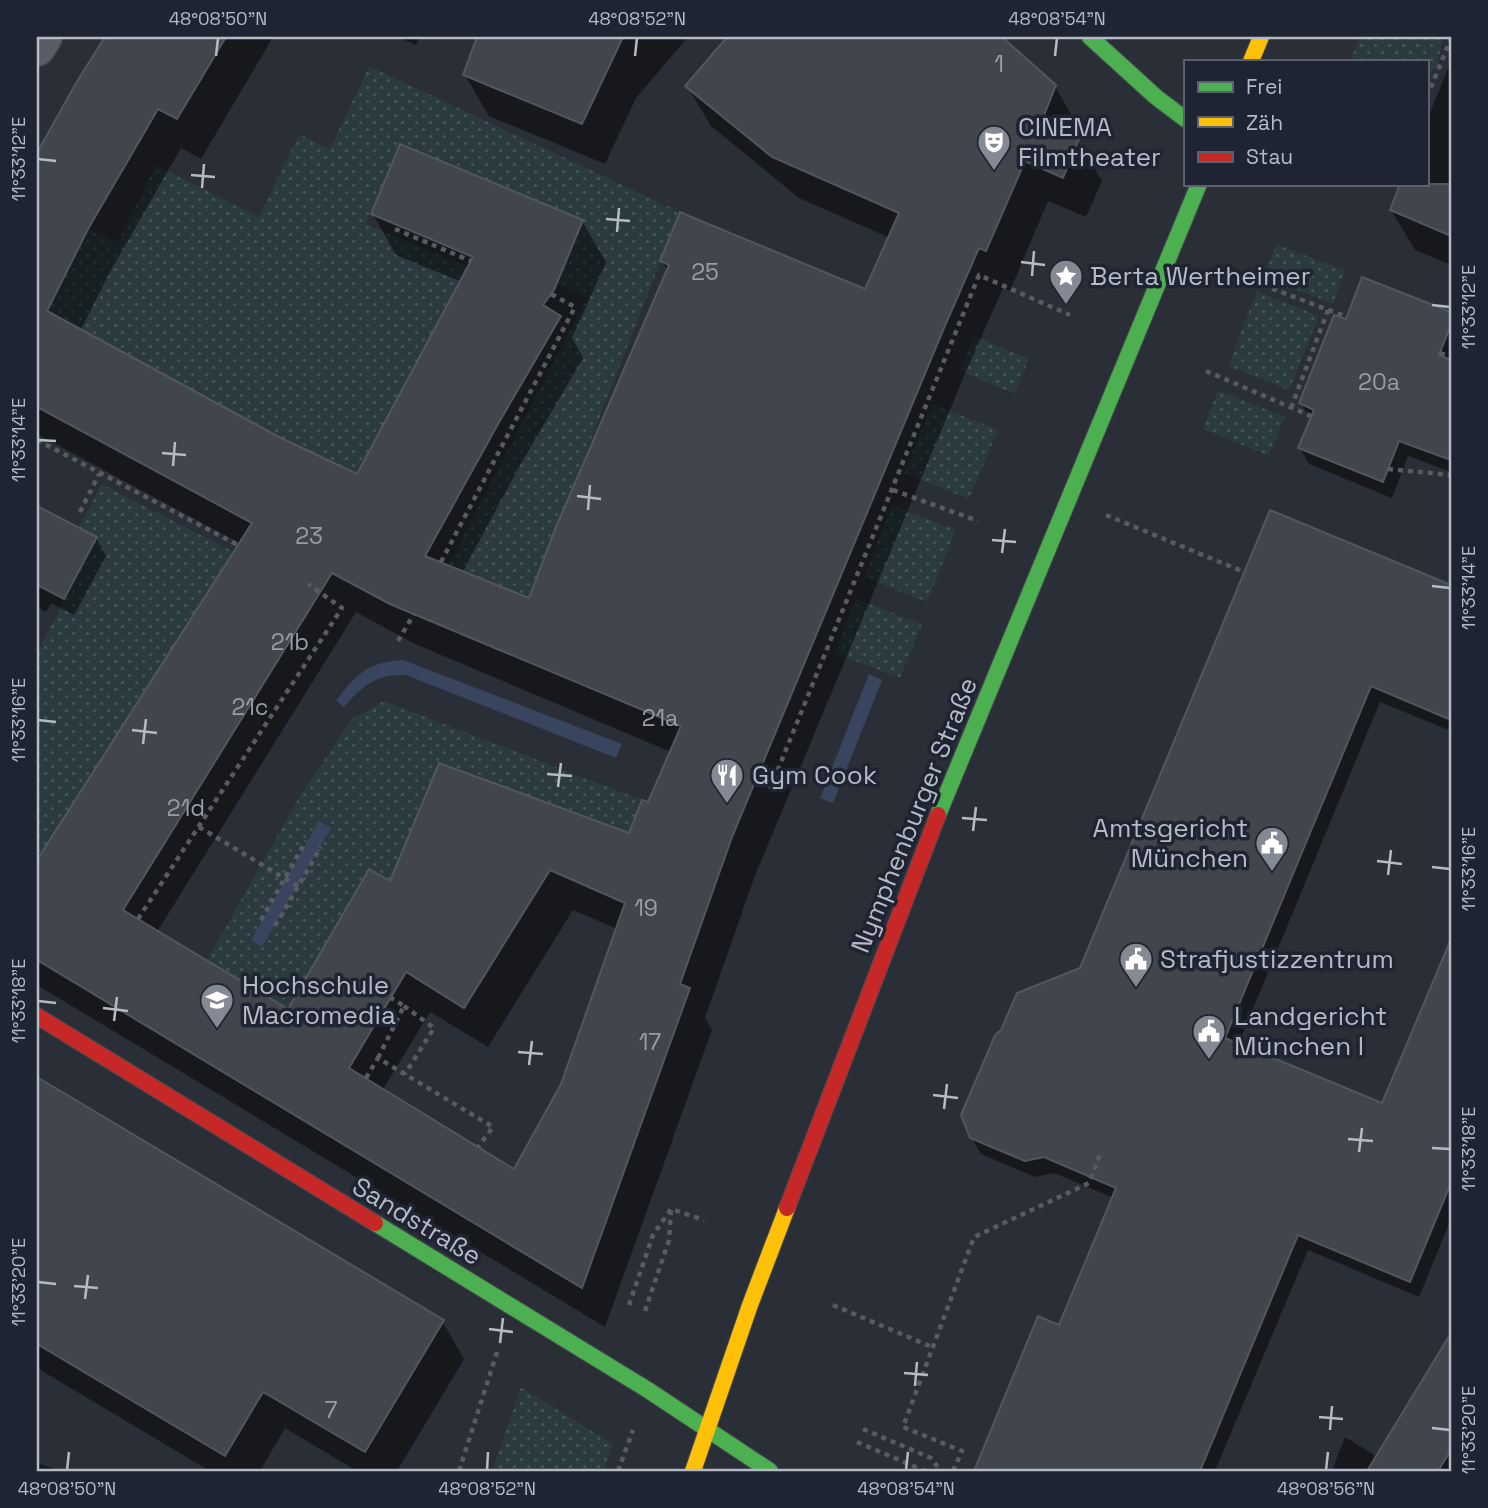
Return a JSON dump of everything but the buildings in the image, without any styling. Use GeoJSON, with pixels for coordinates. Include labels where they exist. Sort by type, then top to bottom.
{"type":"FeatureCollection","features":[{"type":"Feature","properties":{"kind":"main road"},"geometry":{"type":"LineString","coordinates":[[1090,37],[1156,97],[1184,118]]}},
{"type":"Feature","properties":{"kind":"main road"},"geometry":{"type":"LineString","coordinates":[[1251,60],[1261,37]]}},
{"type":"Feature","properties":{"kind":"main road","name":"Nymphenburger Straße"},"geometry":{"type":"LineString","coordinates":[[693,1471],[750,1306],[926,844],[1198,186]]}},
{"type":"Feature","properties":{"kind":"main road","name":"Sandstraße"},"geometry":{"type":"LineString","coordinates":[[37,1016],[648,1390],[770,1471]]}},
{"type":"Feature","properties":{"kind":"street"},"geometry":{"type":"LineString","coordinates":[[37,48],[44,37]]}},
{"type":"Feature","properties":{"kind":"path"},"geometry":{"type":"LineString","coordinates":[[1428,88],[1451,38]]}},
{"type":"Feature","properties":{"kind":"path"},"geometry":{"type":"LineString","coordinates":[[395,229],[471,261]]}},
{"type":"Feature","properties":{"kind":"path"},"geometry":{"type":"LineString","coordinates":[[770,789],[979,275],[1070,315]]}},
{"type":"Feature","properties":{"kind":"path"},"geometry":{"type":"LineString","coordinates":[[1244,278],[1346,317]]}},
{"type":"Feature","properties":{"kind":"path"},"geometry":{"type":"LineString","coordinates":[[441,562],[575,307],[551,294]]}},
{"type":"Feature","properties":{"kind":"path"},"geometry":{"type":"LineString","coordinates":[[1291,408],[1316,353],[1328,310]]}},
{"type":"Feature","properties":{"kind":"path"},"geometry":{"type":"LineString","coordinates":[[1440,353],[1451,357]]}},
{"type":"Feature","properties":{"kind":"path"},"geometry":{"type":"LineString","coordinates":[[1206,371],[1311,416]]}},
{"type":"Feature","properties":{"kind":"path"},"geometry":{"type":"LineString","coordinates":[[37,440],[238,545]]}},
{"type":"Feature","properties":{"kind":"path"},"geometry":{"type":"LineString","coordinates":[[1388,469],[1451,475]]}},
{"type":"Feature","properties":{"kind":"path"},"geometry":{"type":"LineString","coordinates":[[80,512],[99,474]]}},
{"type":"Feature","properties":{"kind":"path"},"geometry":{"type":"LineString","coordinates":[[893,490],[978,521]]}},
{"type":"Feature","properties":{"kind":"path"},"geometry":{"type":"LineString","coordinates":[[1068,499],[1244,572]]}},
{"type":"Feature","properties":{"kind":"path"},"geometry":{"type":"LineString","coordinates":[[138,919],[342,608],[308,584]]}},
{"type":"Feature","properties":{"kind":"path"},"geometry":{"type":"LineString","coordinates":[[398,641],[414,614]]}},
{"type":"Feature","properties":{"kind":"path"},"geometry":{"type":"LineString","coordinates":[[199,827],[299,887]]}},
{"type":"Feature","properties":{"kind":"path"},"geometry":{"type":"LineString","coordinates":[[261,920],[306,841]]}},
{"type":"Feature","properties":{"kind":"path"},"geometry":{"type":"LineString","coordinates":[[275,926],[321,847]]}},
{"type":"Feature","properties":{"kind":"path"},"geometry":{"type":"LineString","coordinates":[[391,998],[434,1028],[405,1074]]}},
{"type":"Feature","properties":{"kind":"path"},"geometry":{"type":"LineString","coordinates":[[366,1078],[404,1006]]}},
{"type":"Feature","properties":{"kind":"path"},"geometry":{"type":"LineString","coordinates":[[378,1058],[493,1127],[478,1147]]}},
{"type":"Feature","properties":{"kind":"path"},"geometry":{"type":"LineString","coordinates":[[953,1471],[961,1451],[903,1427],[974,1237],[1088,1183],[1100,1154]]}},
{"type":"Feature","properties":{"kind":"path"},"geometry":{"type":"LineString","coordinates":[[671,1209],[704,1220]]}},
{"type":"Feature","properties":{"kind":"path"},"geometry":{"type":"LineString","coordinates":[[646,1311],[669,1240],[671,1209]]}},
{"type":"Feature","properties":{"kind":"path"},"geometry":{"type":"LineString","coordinates":[[629,1305],[653,1235],[671,1209]]}},
{"type":"Feature","properties":{"kind":"path"},"geometry":{"type":"LineString","coordinates":[[833,1305],[932,1347]]}},
{"type":"Feature","properties":{"kind":"path"},"geometry":{"type":"LineString","coordinates":[[459,1471],[512,1307]]}},
{"type":"Feature","properties":{"kind":"path"},"geometry":{"type":"LineString","coordinates":[[863,1429],[930,1458],[941,1471]]}},
{"type":"Feature","properties":{"kind":"path"},"geometry":{"type":"LineString","coordinates":[[858,1442],[925,1471]]}},
{"type":"Feature","properties":{"kind":"path"},"geometry":{"type":"LineString","coordinates":[[931,1471],[941,1471]]}},
{"type":"Feature","properties":{"kind":"shaded area"},"geometry":{"type":"Polygon","coordinates":[[[1360,37],[1443,37],[1437,66],[1428,76],[1428,60],[1351,59],[1360,37]]]}},
{"type":"Feature","properties":{"kind":"shaded area"},"geometry":{"type":"Polygon","coordinates":[[[369,66],[680,212],[529,598],[448,566],[587,298],[557,283],[583,220],[399,144],[366,224],[468,267],[357,474],[279,437],[47,311],[88,229],[117,243],[156,165],[259,217],[299,134],[330,149],[369,66]]]}},
{"type":"Feature","properties":{"kind":"shaded area"},"geometry":{"type":"Polygon","coordinates":[[[1276,244],[1345,271],[1333,304],[1264,277],[1276,244]]]}},
{"type":"Feature","properties":{"kind":"shaded area"},"geometry":{"type":"Polygon","coordinates":[[[1257,291],[1319,316],[1289,390],[1228,366],[1257,291]]]}},
{"type":"Feature","properties":{"kind":"shaded area"},"geometry":{"type":"Polygon","coordinates":[[[974,336],[1029,359],[1015,394],[960,371],[974,336]]]}},
{"type":"Feature","properties":{"kind":"shaded area"},"geometry":{"type":"Polygon","coordinates":[[[1218,390],[1285,417],[1269,456],[1203,429],[1218,390]]]}},
{"type":"Feature","properties":{"kind":"shaded area"},"geometry":{"type":"Polygon","coordinates":[[[933,404],[998,430],[969,499],[904,473],[933,404]]]}},
{"type":"Feature","properties":{"kind":"shaded area"},"geometry":{"type":"Polygon","coordinates":[[[102,484],[234,552],[38,859],[37,653],[97,537],[79,527],[102,484]]]}},
{"type":"Feature","properties":{"kind":"shaded area"},"geometry":{"type":"Polygon","coordinates":[[[892,505],[956,530],[927,602],[864,577],[892,505]]]}},
{"type":"Feature","properties":{"kind":"shaded area"},"geometry":{"type":"Polygon","coordinates":[[[856,599],[922,624],[900,678],[835,653],[856,599]]]}},
{"type":"Feature","properties":{"kind":"shaded area"},"geometry":{"type":"Polygon","coordinates":[[[384,701],[642,800],[629,833],[440,764],[390,880],[369,870],[288,1009],[207,960],[300,796],[352,719],[384,701]]]}},
{"type":"Feature","properties":{"kind":"shaded area"},"geometry":{"type":"Polygon","coordinates":[[[521,1387],[613,1444],[604,1471],[492,1471],[521,1387]]]}},
{"type":"Feature","properties":{"kind":"water"},"geometry":{"type":"Polygon","coordinates":[[[403,660],[622,744],[616,758],[406,675],[386,676],[371,682],[344,707],[336,701],[364,671],[381,663],[403,660]]]}},
{"type":"Feature","properties":{"kind":"water"},"geometry":{"type":"Polygon","coordinates":[[[869,674],[882,680],[833,803],[820,798],[869,674]]]}},
{"type":"Feature","properties":{"kind":"water"},"geometry":{"type":"Polygon","coordinates":[[[319,821],[331,828],[262,947],[251,940],[319,821]]]}},
{"type":"Feature","properties":{"kind":"traffic: fast"},"geometry":{"type":"LineString","coordinates":[[1090,37],[1156,97],[1184,118]]}},
{"type":"Feature","properties":{"kind":"traffic: fast"},"geometry":{"type":"LineString","coordinates":[[938,815],[1198,186]]}},
{"type":"Feature","properties":{"kind":"traffic: fast"},"geometry":{"type":"LineString","coordinates":[[375,1223],[648,1390],[770,1471]]}},
{"type":"Feature","properties":{"kind":"traffic: slow"},"geometry":{"type":"LineString","coordinates":[[1251,60],[1261,37]]}},
{"type":"Feature","properties":{"kind":"traffic: slow"},"geometry":{"type":"LineString","coordinates":[[693,1471],[750,1305],[787,1208]]}},
{"type":"Feature","properties":{"kind":"traffic: jam"},"geometry":{"type":"LineString","coordinates":[[787,1208],[938,815]]}},
{"type":"Feature","properties":{"kind":"traffic: jam"},"geometry":{"type":"LineString","coordinates":[[37,1016],[375,1223]]}},
{"type":"Feature","properties":{"kind":"place","name":"CINEMA Filmtheater"},"geometry":{"type":"Point","coordinates":[994,172]}},
{"type":"Feature","properties":{"kind":"place","name":"Berta Wertheimer"},"geometry":{"type":"Point","coordinates":[1066,306]}},
{"type":"Feature","properties":{"kind":"place","name":"Gym Cook"},"geometry":{"type":"Point","coordinates":[727,805]}},
{"type":"Feature","properties":{"kind":"place","name":"Amtsgericht München"},"geometry":{"type":"Point","coordinates":[1272,873]}},
{"type":"Feature","properties":{"kind":"place","name":"Strafjustizzentrum"},"geometry":{"type":"Point","coordinates":[1136,989]}},
{"type":"Feature","properties":{"kind":"place","name":"Hochschule Macromedia"},"geometry":{"type":"Point","coordinates":[217,1030]}},
{"type":"Feature","properties":{"kind":"place","name":"Landgericht München I"},"geometry":{"type":"Point","coordinates":[1209,1061]}}]}
